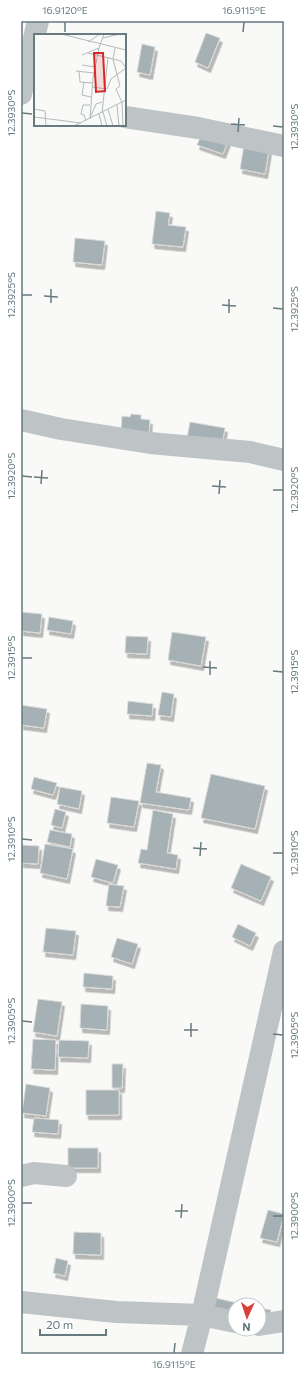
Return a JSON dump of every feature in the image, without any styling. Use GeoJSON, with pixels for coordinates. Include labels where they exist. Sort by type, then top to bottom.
{"type":"FeatureCollection","features":[{"type":"Feature","properties":{"kind":"street"},"geometry":{"type":"LineString","coordinates":[[35,34],[38,21]]}},
{"type":"Feature","properties":{"kind":"street"},"geometry":{"type":"LineString","coordinates":[[21,94],[34,38]]}},
{"type":"Feature","properties":{"kind":"street"},"geometry":{"type":"LineString","coordinates":[[21,98],[34,101]]}},
{"type":"Feature","properties":{"kind":"street"},"geometry":{"type":"LineString","coordinates":[[126,117],[198,128],[284,146]]}},
{"type":"Feature","properties":{"kind":"street"},"geometry":{"type":"LineString","coordinates":[[21,420],[62,429],[150,443],[250,452],[284,460]]}},
{"type":"Feature","properties":{"kind":"street"},"geometry":{"type":"LineString","coordinates":[[192,1354],[202,1316],[284,951]]}},
{"type":"Feature","properties":{"kind":"street"},"geometry":{"type":"LineString","coordinates":[[21,1176],[34,1173],[66,1176]]}},
{"type":"Feature","properties":{"kind":"street"},"geometry":{"type":"LineString","coordinates":[[21,1302],[116,1312],[202,1316],[227,1321]]}},
{"type":"Feature","properties":{"kind":"street"},"geometry":{"type":"LineString","coordinates":[[267,1324],[284,1321]]}},
{"type":"Feature","properties":{"kind":"building"},"geometry":{"type":"Polygon","coordinates":[[[206,33],[220,38],[208,68],[195,62],[206,33]]]}},
{"type":"Feature","properties":{"kind":"building"},"geometry":{"type":"Polygon","coordinates":[[[142,44],[155,47],[150,75],[137,72],[142,44]]]}},
{"type":"Feature","properties":{"kind":"building"},"geometry":{"type":"Polygon","coordinates":[[[202,133],[228,141],[223,154],[197,145],[202,133]]]}},
{"type":"Feature","properties":{"kind":"building"},"geometry":{"type":"Polygon","coordinates":[[[244,145],[269,150],[265,174],[240,169],[244,145]]]}},
{"type":"Feature","properties":{"kind":"building"},"geometry":{"type":"Polygon","coordinates":[[[156,211],[170,213],[168,225],[186,227],[183,247],[152,244],[156,211]]]}},
{"type":"Feature","properties":{"kind":"building"},"geometry":{"type":"Polygon","coordinates":[[[75,238],[105,241],[102,265],[73,262],[75,238]]]}},
{"type":"Feature","properties":{"kind":"building"},"geometry":{"type":"Polygon","coordinates":[[[131,414],[141,415],[141,419],[150,420],[149,434],[121,430],[122,416],[130,417],[131,414]]]}},
{"type":"Feature","properties":{"kind":"building"},"geometry":{"type":"Polygon","coordinates":[[[190,422],[225,428],[222,444],[187,438],[190,422]]]}},
{"type":"Feature","properties":{"kind":"building"},"geometry":{"type":"Polygon","coordinates":[[[21,612],[42,614],[40,633],[21,631],[21,612]]]}},
{"type":"Feature","properties":{"kind":"building"},"geometry":{"type":"Polygon","coordinates":[[[49,617],[73,621],[71,634],[47,630],[49,617]]]}},
{"type":"Feature","properties":{"kind":"building"},"geometry":{"type":"Polygon","coordinates":[[[172,632],[206,637],[201,666],[168,660],[172,632]]]}},
{"type":"Feature","properties":{"kind":"building"},"geometry":{"type":"Polygon","coordinates":[[[126,636],[148,637],[147,654],[125,653],[126,636]]]}},
{"type":"Feature","properties":{"kind":"building"},"geometry":{"type":"Polygon","coordinates":[[[162,692],[174,694],[171,717],[158,715],[162,692]]]}},
{"type":"Feature","properties":{"kind":"building"},"geometry":{"type":"Polygon","coordinates":[[[128,701],[153,704],[152,716],[127,714],[128,701]]]}},
{"type":"Feature","properties":{"kind":"building"},"geometry":{"type":"Polygon","coordinates":[[[21,705],[47,709],[44,728],[21,725],[21,705]]]}},
{"type":"Feature","properties":{"kind":"building"},"geometry":{"type":"Polygon","coordinates":[[[147,763],[161,765],[156,792],[191,798],[189,810],[140,803],[147,763]]]}},
{"type":"Feature","properties":{"kind":"building"},"geometry":{"type":"Polygon","coordinates":[[[211,774],[265,786],[255,829],[201,818],[211,774]]]}},
{"type":"Feature","properties":{"kind":"building"},"geometry":{"type":"Polygon","coordinates":[[[34,777],[57,783],[53,795],[31,789],[34,777]]]}},
{"type":"Feature","properties":{"kind":"building"},"geometry":{"type":"Polygon","coordinates":[[[60,787],[82,791],[79,809],[57,804],[60,787]]]}},
{"type":"Feature","properties":{"kind":"building"},"geometry":{"type":"Polygon","coordinates":[[[111,797],[139,801],[134,827],[107,823],[111,797]]]}},
{"type":"Feature","properties":{"kind":"building"},"geometry":{"type":"Polygon","coordinates":[[[55,809],[66,812],[62,828],[51,825],[55,809]]]}},
{"type":"Feature","properties":{"kind":"building"},"geometry":{"type":"Polygon","coordinates":[[[153,810],[173,814],[167,853],[178,855],[176,869],[138,863],[141,849],[147,850],[153,810]]]}},
{"type":"Feature","properties":{"kind":"building"},"geometry":{"type":"Polygon","coordinates":[[[50,830],[72,834],[70,847],[47,842],[50,830]]]}},
{"type":"Feature","properties":{"kind":"building"},"geometry":{"type":"Polygon","coordinates":[[[45,844],[73,849],[67,879],[40,873],[45,844]]]}},
{"type":"Feature","properties":{"kind":"building"},"geometry":{"type":"Polygon","coordinates":[[[21,845],[39,846],[38,864],[21,863],[21,845]]]}},
{"type":"Feature","properties":{"kind":"building"},"geometry":{"type":"Polygon","coordinates":[[[96,859],[118,865],[113,883],[91,877],[96,859]]]}},
{"type":"Feature","properties":{"kind":"building"},"geometry":{"type":"Polygon","coordinates":[[[241,864],[271,877],[261,901],[231,888],[241,864]]]}},
{"type":"Feature","properties":{"kind":"building"},"geometry":{"type":"Polygon","coordinates":[[[109,884],[124,886],[120,907],[106,906],[109,884]]]}},
{"type":"Feature","properties":{"kind":"building"},"geometry":{"type":"Polygon","coordinates":[[[238,924],[256,933],[250,946],[232,937],[238,924]]]}},
{"type":"Feature","properties":{"kind":"building"},"geometry":{"type":"Polygon","coordinates":[[[46,928],[76,931],[73,955],[43,952],[46,928]]]}},
{"type":"Feature","properties":{"kind":"building"},"geometry":{"type":"Polygon","coordinates":[[[117,938],[138,944],[132,964],[111,957],[117,938]]]}},
{"type":"Feature","properties":{"kind":"building"},"geometry":{"type":"Polygon","coordinates":[[[84,973],[113,976],[112,989],[83,987],[84,973]]]}},
{"type":"Feature","properties":{"kind":"building"},"geometry":{"type":"Polygon","coordinates":[[[38,999],[62,1002],[57,1036],[33,1032],[38,999]]]}},
{"type":"Feature","properties":{"kind":"building"},"geometry":{"type":"Polygon","coordinates":[[[81,1004],[108,1006],[107,1030],[80,1028],[81,1004]]]}},
{"type":"Feature","properties":{"kind":"building"},"geometry":{"type":"Polygon","coordinates":[[[33,1039],[56,1040],[55,1070],[31,1069],[33,1039]]]}},
{"type":"Feature","properties":{"kind":"building"},"geometry":{"type":"Polygon","coordinates":[[[59,1040],[89,1041],[88,1058],[58,1057],[59,1040]]]}},
{"type":"Feature","properties":{"kind":"building"},"geometry":{"type":"Polygon","coordinates":[[[112,1064],[123,1064],[122,1088],[112,1088],[112,1064]]]}},
{"type":"Feature","properties":{"kind":"building"},"geometry":{"type":"Polygon","coordinates":[[[26,1084],[50,1088],[46,1116],[22,1113],[26,1084]]]}},
{"type":"Feature","properties":{"kind":"building"},"geometry":{"type":"Polygon","coordinates":[[[86,1090],[119,1090],[119,1115],[86,1115],[86,1090]]]}},
{"type":"Feature","properties":{"kind":"building"},"geometry":{"type":"Polygon","coordinates":[[[34,1118],[59,1120],[58,1134],[32,1132],[34,1118]]]}},
{"type":"Feature","properties":{"kind":"building"},"geometry":{"type":"Polygon","coordinates":[[[68,1148],[98,1148],[98,1168],[68,1168],[68,1148]]]}},
{"type":"Feature","properties":{"kind":"building"},"geometry":{"type":"Polygon","coordinates":[[[268,1210],[284,1214],[277,1242],[260,1238],[268,1210]]]}},
{"type":"Feature","properties":{"kind":"building"},"geometry":{"type":"Polygon","coordinates":[[[74,1232],[101,1233],[101,1255],[73,1254],[74,1232]]]}},
{"type":"Feature","properties":{"kind":"building"},"geometry":{"type":"Polygon","coordinates":[[[56,1258],[68,1261],[65,1276],[53,1273],[56,1258]]]}},
{"type":"Feature","properties":{"kind":"building"},"geometry":{"type":"Polygon","coordinates":[[[216,1298],[227,1301],[227,1313],[213,1310],[216,1298]]]}},
{"type":"Feature","properties":{"kind":"building"},"geometry":{"type":"Polygon","coordinates":[[[267,1309],[271,1310],[267,1322],[267,1309]]]}}]}
